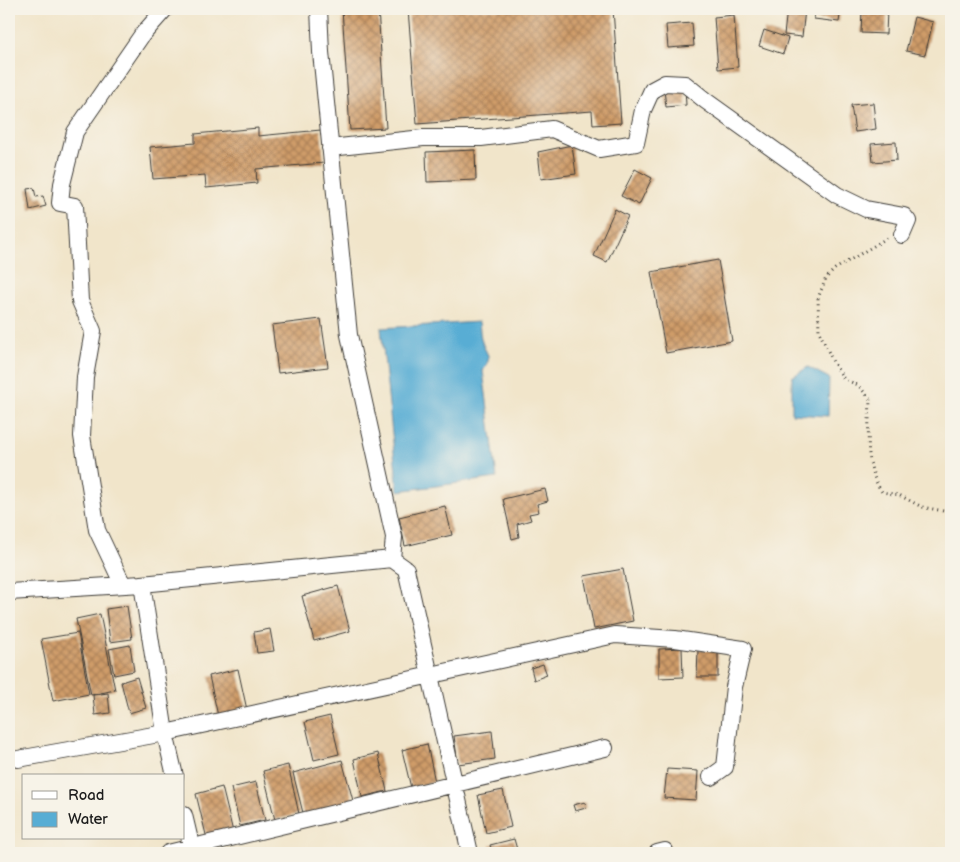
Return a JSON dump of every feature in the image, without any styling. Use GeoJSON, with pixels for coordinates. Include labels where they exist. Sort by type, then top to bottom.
{"type":"FeatureCollection","features":[{"type":"Feature","properties":{"kind":"street"},"geometry":{"type":"LineString","coordinates":[[123,585],[97,530],[82,436],[85,377],[93,331],[80,301],[75,206],[60,203],[62,184],[75,132],[142,35],[166,9]]}},
{"type":"Feature","properties":{"kind":"street"},"geometry":{"type":"LineString","coordinates":[[318,9],[349,336],[394,537],[392,559]]}},
{"type":"Feature","properties":{"kind":"street"},"geometry":{"type":"LineString","coordinates":[[330,148],[423,138],[481,138],[552,129],[599,149],[636,142],[643,110],[652,90],[665,82],[685,84],[837,195],[866,209],[904,216],[908,221],[902,235]]}},
{"type":"Feature","properties":{"kind":"street"},"geometry":{"type":"LineString","coordinates":[[9,592],[142,584],[392,559],[406,569],[470,853]]}},
{"type":"Feature","properties":{"kind":"street"},"geometry":{"type":"LineString","coordinates":[[142,584],[165,732],[175,774]]}},
{"type":"Feature","properties":{"kind":"street"},"geometry":{"type":"LineString","coordinates":[[18,759],[165,732],[615,635],[675,639],[743,649],[734,687],[725,767],[711,777]]}},
{"type":"Feature","properties":{"kind":"street"},"geometry":{"type":"LineString","coordinates":[[168,853],[192,850],[605,748]]}},
{"type":"Feature","properties":{"kind":"street"},"geometry":{"type":"LineString","coordinates":[[185,819],[192,850]]}},
{"type":"Feature","properties":{"kind":"path"},"geometry":{"type":"LineString","coordinates":[[902,235],[883,239],[835,269],[826,278],[818,298],[819,331],[833,362],[844,380],[858,385],[870,399],[868,448],[872,477],[882,492],[899,495],[922,507],[949,512],[951,515]]}},
{"type":"Feature","properties":{"kind":"water"},"geometry":{"type":"Polygon","coordinates":[[[479,322],[481,340],[488,356],[488,362],[483,371],[497,478],[398,491],[381,328],[479,322]]]}},
{"type":"Feature","properties":{"kind":"water"},"geometry":{"type":"Polygon","coordinates":[[[808,367],[829,378],[828,416],[792,414],[792,377],[808,367]]]}},
{"type":"Feature","properties":{"kind":"building"},"geometry":{"type":"Polygon","coordinates":[[[342,9],[378,9],[386,128],[350,130],[342,9]]]}},
{"type":"Feature","properties":{"kind":"building"},"geometry":{"type":"Polygon","coordinates":[[[408,9],[613,9],[621,123],[593,125],[592,111],[417,124],[408,9]]]}},
{"type":"Feature","properties":{"kind":"building"},"geometry":{"type":"Polygon","coordinates":[[[787,9],[805,9],[802,37],[784,35],[787,9]]]}},
{"type":"Feature","properties":{"kind":"building"},"geometry":{"type":"Polygon","coordinates":[[[815,9],[841,9],[839,22],[814,19],[815,9]]]}},
{"type":"Feature","properties":{"kind":"building"},"geometry":{"type":"Polygon","coordinates":[[[862,10],[887,11],[886,34],[861,33],[862,10]]]}},
{"type":"Feature","properties":{"kind":"building"},"geometry":{"type":"Polygon","coordinates":[[[734,15],[738,67],[718,69],[714,17],[734,15]]]}},
{"type":"Feature","properties":{"kind":"building"},"geometry":{"type":"Polygon","coordinates":[[[914,17],[933,22],[925,55],[906,51],[914,17]]]}},
{"type":"Feature","properties":{"kind":"building"},"geometry":{"type":"Polygon","coordinates":[[[692,23],[694,46],[668,48],[666,25],[692,23]]]}},
{"type":"Feature","properties":{"kind":"building"},"geometry":{"type":"Polygon","coordinates":[[[764,30],[788,38],[783,54],[759,46],[764,30]]]}},
{"type":"Feature","properties":{"kind":"building"},"geometry":{"type":"Polygon","coordinates":[[[685,88],[686,105],[666,107],[664,90],[685,88]]]}},
{"type":"Feature","properties":{"kind":"building"},"geometry":{"type":"Polygon","coordinates":[[[873,103],[876,129],[855,132],[851,105],[873,103]]]}},
{"type":"Feature","properties":{"kind":"building"},"geometry":{"type":"Polygon","coordinates":[[[258,128],[258,136],[321,130],[324,163],[256,169],[257,183],[206,188],[205,175],[153,179],[150,147],[195,143],[195,134],[258,128]]]}},
{"type":"Feature","properties":{"kind":"building"},"geometry":{"type":"Polygon","coordinates":[[[896,142],[897,160],[873,162],[871,144],[896,142]]]}},
{"type":"Feature","properties":{"kind":"building"},"geometry":{"type":"Polygon","coordinates":[[[572,145],[576,174],[541,179],[538,152],[572,145]]]}},
{"type":"Feature","properties":{"kind":"building"},"geometry":{"type":"Polygon","coordinates":[[[475,150],[476,180],[427,182],[426,152],[475,150]]]}},
{"type":"Feature","properties":{"kind":"building"},"geometry":{"type":"Polygon","coordinates":[[[635,169],[652,178],[639,205],[621,196],[635,169]]]}},
{"type":"Feature","properties":{"kind":"building"},"geometry":{"type":"Polygon","coordinates":[[[34,188],[36,197],[43,196],[46,206],[30,210],[27,189],[34,188]]]}},
{"type":"Feature","properties":{"kind":"building"},"geometry":{"type":"Polygon","coordinates":[[[615,209],[628,216],[607,262],[594,256],[615,209]]]}},
{"type":"Feature","properties":{"kind":"building"},"geometry":{"type":"Polygon","coordinates":[[[718,260],[732,341],[666,353],[651,272],[718,260]]]}},
{"type":"Feature","properties":{"kind":"building"},"geometry":{"type":"Polygon","coordinates":[[[321,319],[328,367],[278,373],[272,325],[321,319]]]}},
{"type":"Feature","properties":{"kind":"building"},"geometry":{"type":"Polygon","coordinates":[[[545,489],[548,501],[537,504],[539,512],[529,514],[531,520],[517,524],[519,537],[512,539],[503,499],[545,489]]]}},
{"type":"Feature","properties":{"kind":"building"},"geometry":{"type":"Polygon","coordinates":[[[445,506],[452,535],[405,546],[399,517],[445,506]]]}},
{"type":"Feature","properties":{"kind":"building"},"geometry":{"type":"Polygon","coordinates":[[[623,569],[633,621],[594,629],[584,576],[623,569]]]}},
{"type":"Feature","properties":{"kind":"building"},"geometry":{"type":"Polygon","coordinates":[[[338,586],[350,631],[314,641],[302,596],[338,586]]]}},
{"type":"Feature","properties":{"kind":"building"},"geometry":{"type":"Polygon","coordinates":[[[127,606],[132,639],[110,642],[106,609],[127,606]]]}},
{"type":"Feature","properties":{"kind":"building"},"geometry":{"type":"Polygon","coordinates":[[[100,614],[115,690],[91,695],[76,619],[100,614]]]}},
{"type":"Feature","properties":{"kind":"building"},"geometry":{"type":"Polygon","coordinates":[[[270,629],[274,651],[257,653],[254,632],[270,629]]]}},
{"type":"Feature","properties":{"kind":"building"},"geometry":{"type":"Polygon","coordinates":[[[78,633],[89,694],[53,701],[41,639],[78,633]]]}},
{"type":"Feature","properties":{"kind":"building"},"geometry":{"type":"Polygon","coordinates":[[[130,645],[134,671],[114,675],[109,649],[130,645]]]}},
{"type":"Feature","properties":{"kind":"building"},"geometry":{"type":"Polygon","coordinates":[[[682,648],[683,677],[659,678],[659,649],[682,648]]]}},
{"type":"Feature","properties":{"kind":"building"},"geometry":{"type":"Polygon","coordinates":[[[698,650],[718,650],[718,677],[697,677],[698,650]]]}},
{"type":"Feature","properties":{"kind":"building"},"geometry":{"type":"Polygon","coordinates":[[[543,664],[547,675],[534,680],[531,668],[543,664]]]}},
{"type":"Feature","properties":{"kind":"building"},"geometry":{"type":"Polygon","coordinates":[[[238,669],[247,710],[218,716],[209,676],[238,669]]]}},
{"type":"Feature","properties":{"kind":"building"},"geometry":{"type":"Polygon","coordinates":[[[137,677],[146,708],[129,713],[121,682],[137,677]]]}},
{"type":"Feature","properties":{"kind":"building"},"geometry":{"type":"Polygon","coordinates":[[[108,693],[110,713],[95,715],[93,695],[108,693]]]}},
{"type":"Feature","properties":{"kind":"building"},"geometry":{"type":"Polygon","coordinates":[[[330,716],[339,754],[314,760],[305,722],[330,716]]]}},
{"type":"Feature","properties":{"kind":"building"},"geometry":{"type":"Polygon","coordinates":[[[492,731],[495,759],[458,764],[454,736],[492,731]]]}},
{"type":"Feature","properties":{"kind":"building"},"geometry":{"type":"Polygon","coordinates":[[[427,744],[435,782],[411,788],[402,750],[427,744]]]}},
{"type":"Feature","properties":{"kind":"building"},"geometry":{"type":"Polygon","coordinates":[[[378,753],[387,791],[362,797],[354,759],[378,753]]]}},
{"type":"Feature","properties":{"kind":"building"},"geometry":{"type":"Polygon","coordinates":[[[342,760],[355,808],[305,821],[293,773],[342,760]]]}},
{"type":"Feature","properties":{"kind":"building"},"geometry":{"type":"Polygon","coordinates":[[[288,765],[299,814],[275,820],[263,771],[288,765]]]}},
{"type":"Feature","properties":{"kind":"building"},"geometry":{"type":"Polygon","coordinates":[[[667,769],[698,771],[696,800],[664,798],[667,769]]]}},
{"type":"Feature","properties":{"kind":"building"},"geometry":{"type":"Polygon","coordinates":[[[256,782],[265,820],[240,826],[231,788],[256,782]]]}},
{"type":"Feature","properties":{"kind":"building"},"geometry":{"type":"Polygon","coordinates":[[[222,787],[233,832],[207,839],[196,794],[222,787]]]}},
{"type":"Feature","properties":{"kind":"building"},"geometry":{"type":"Polygon","coordinates":[[[503,790],[511,827],[486,833],[478,795],[503,790]]]}},
{"type":"Feature","properties":{"kind":"building"},"geometry":{"type":"Polygon","coordinates":[[[585,802],[586,808],[575,811],[573,805],[585,802]]]}},
{"type":"Feature","properties":{"kind":"building"},"geometry":{"type":"Polygon","coordinates":[[[514,839],[518,853],[492,853],[490,845],[514,839]]]}}]}
